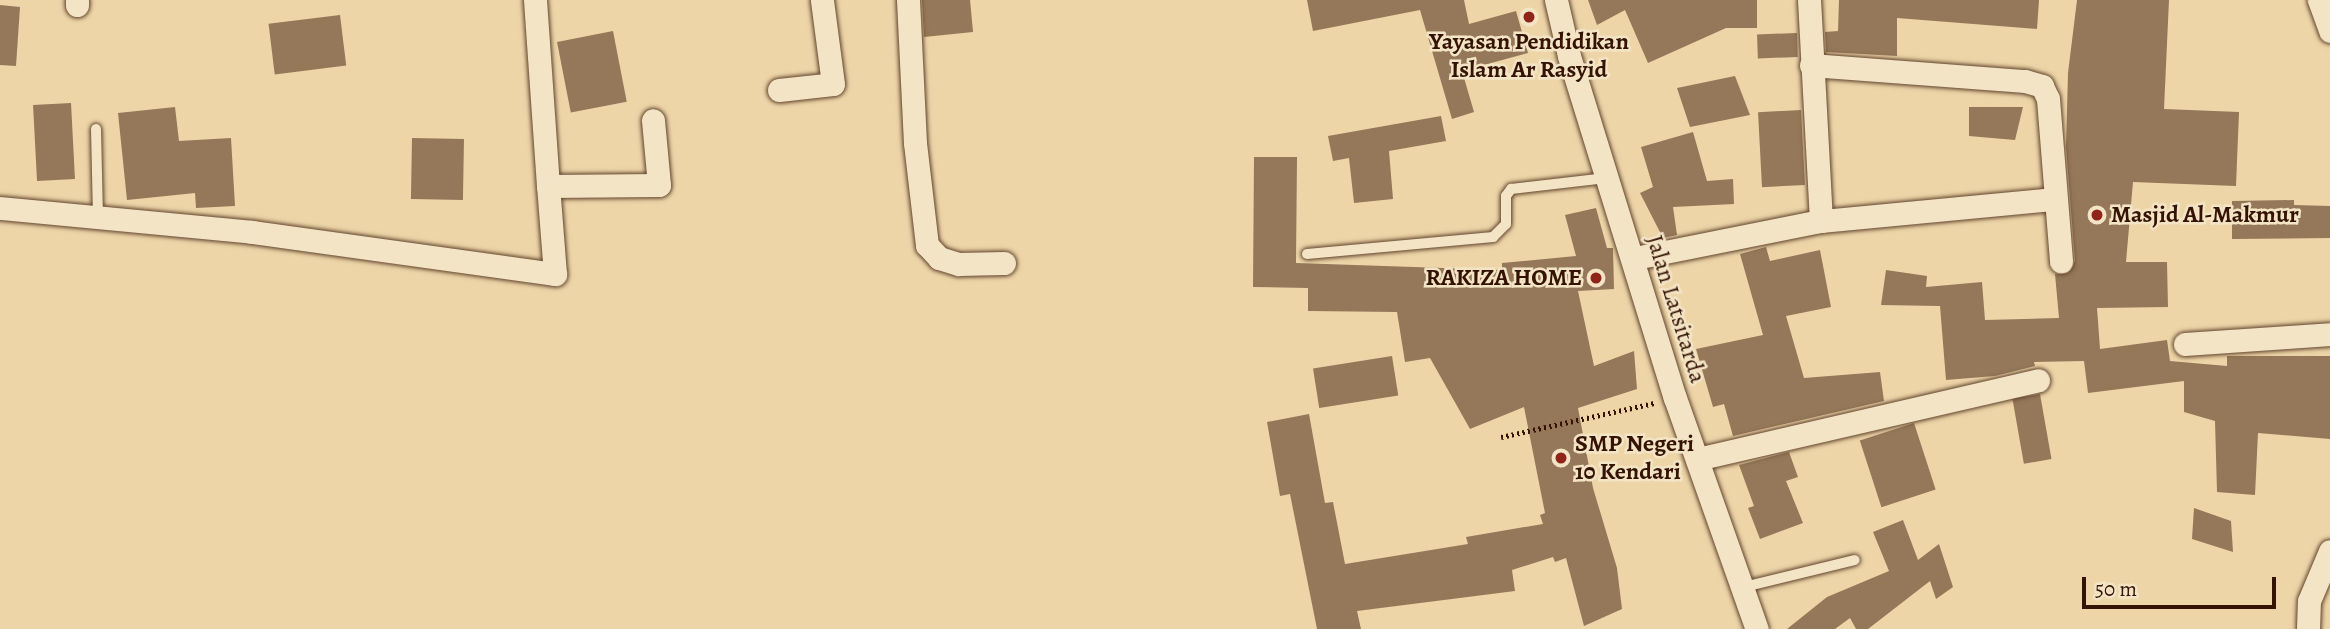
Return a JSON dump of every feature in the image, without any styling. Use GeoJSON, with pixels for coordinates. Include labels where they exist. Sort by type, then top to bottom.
{"type":"FeatureCollection","features":[{"type":"Feature","properties":{"kind":"street"},"geometry":{"type":"LineString","coordinates":[[0,208],[266,234],[555,274],[535,0]]}},
{"type":"Feature","properties":{"kind":"street"},"geometry":{"type":"LineString","coordinates":[[779,90],[833,84],[822,0]]}},
{"type":"Feature","properties":{"kind":"street"},"geometry":{"type":"LineString","coordinates":[[908,0],[915,143],[926,245],[939,258],[959,264],[1004,263]]}},
{"type":"Feature","properties":{"kind":"street","name":"Jalan Latsitarda"},"geometry":{"type":"LineString","coordinates":[[1556,0],[1606,178],[1635,258],[1675,398],[1740,588],[1757,629]]}},
{"type":"Feature","properties":{"kind":"street"},"geometry":{"type":"LineString","coordinates":[[1809,0],[1821,221]]}},
{"type":"Feature","properties":{"kind":"street"},"geometry":{"type":"LineString","coordinates":[[2319,0],[2330,31]]}},
{"type":"Feature","properties":{"kind":"street"},"geometry":{"type":"LineString","coordinates":[[1811,65],[2025,80],[2042,86],[2048,99],[2061,261]]}},
{"type":"Feature","properties":{"kind":"street"},"geometry":{"type":"LineString","coordinates":[[548,186],[659,184],[653,120]]}},
{"type":"Feature","properties":{"kind":"street"},"geometry":{"type":"LineString","coordinates":[[1635,258],[1821,221],[2054,199]]}},
{"type":"Feature","properties":{"kind":"street"},"geometry":{"type":"LineString","coordinates":[[2185,344],[2330,334]]}},
{"type":"Feature","properties":{"kind":"street"},"geometry":{"type":"LineString","coordinates":[[1697,460],[2038,380]]}},
{"type":"Feature","properties":{"kind":"street"},"geometry":{"type":"LineString","coordinates":[[2308,629],[2309,601],[2330,551]]}},
{"type":"Feature","properties":{"kind":"lane"},"geometry":{"type":"LineString","coordinates":[[96,129],[98,219]]}},
{"type":"Feature","properties":{"kind":"lane"},"geometry":{"type":"LineString","coordinates":[[1307,254],[1493,236],[1506,225],[1506,196],[1511,189],[1606,178]]}},
{"type":"Feature","properties":{"kind":"lane"},"geometry":{"type":"LineString","coordinates":[[1740,588],[1854,560]]}},
{"type":"Feature","properties":{"kind":"path"},"geometry":{"type":"LineString","coordinates":[[1501,437],[1675,398]]}},
{"type":"Feature","properties":{"kind":"building"},"geometry":{"type":"Polygon","coordinates":[[[922,0],[970,0],[973,32],[924,37],[922,0]]]}},
{"type":"Feature","properties":{"kind":"building"},"geometry":{"type":"Polygon","coordinates":[[[1307,0],[1464,0],[1469,24],[1516,11],[1528,53],[1462,71],[1474,112],[1452,119],[1420,10],[1313,31],[1307,0]]]}},
{"type":"Feature","properties":{"kind":"building"},"geometry":{"type":"Polygon","coordinates":[[[1588,0],[1757,0],[1757,28],[1726,28],[1648,63],[1625,10],[1597,25],[1588,0]]]}},
{"type":"Feature","properties":{"kind":"building"},"geometry":{"type":"Polygon","coordinates":[[[1839,0],[2039,0],[2037,29],[1897,18],[1897,56],[1826,52],[1825,32],[1838,31],[1839,0]]]}},
{"type":"Feature","properties":{"kind":"building"},"geometry":{"type":"Polygon","coordinates":[[[2077,0],[2169,0],[2164,109],[2239,112],[2236,186],[2133,182],[2126,262],[2167,262],[2168,307],[2097,308],[2100,349],[2167,340],[2170,361],[2227,366],[2227,356],[2330,356],[2330,439],[2258,433],[2255,495],[2217,492],[2215,421],[2184,412],[2184,381],[2088,393],[2084,361],[2034,362],[2035,366],[1995,376],[1946,380],[1940,306],[1881,305],[1886,270],[1927,276],[1926,287],[1982,282],[1985,320],[2059,318],[2055,274],[2068,273],[2075,261],[2066,147],[2068,73],[2077,0]]]}},
{"type":"Feature","properties":{"kind":"building"},"geometry":{"type":"Polygon","coordinates":[[[0,5],[20,7],[16,66],[0,65],[0,5]]]}},
{"type":"Feature","properties":{"kind":"building"},"geometry":{"type":"Polygon","coordinates":[[[340,15],[346,66],[275,74],[269,24],[340,15]]]}},
{"type":"Feature","properties":{"kind":"building"},"geometry":{"type":"Polygon","coordinates":[[[613,31],[627,102],[571,113],[557,42],[613,31]]]}},
{"type":"Feature","properties":{"kind":"building"},"geometry":{"type":"Polygon","coordinates":[[[1797,33],[1798,57],[1758,58],[1757,34],[1797,33]]]}},
{"type":"Feature","properties":{"kind":"building"},"geometry":{"type":"Polygon","coordinates":[[[1735,76],[1750,115],[1690,127],[1677,88],[1735,76]]]}},
{"type":"Feature","properties":{"kind":"building"},"geometry":{"type":"Polygon","coordinates":[[[71,103],[75,179],[37,181],[33,105],[71,103]]]}},
{"type":"Feature","properties":{"kind":"building"},"geometry":{"type":"Polygon","coordinates":[[[175,107],[179,141],[231,138],[235,206],[196,208],[195,193],[127,200],[118,113],[175,107]]]}},
{"type":"Feature","properties":{"kind":"building"},"geometry":{"type":"Polygon","coordinates":[[[1969,107],[2023,107],[2015,140],[1969,136],[1969,107]]]}},
{"type":"Feature","properties":{"kind":"building"},"geometry":{"type":"Polygon","coordinates":[[[1801,110],[1805,185],[1762,187],[1758,112],[1801,110]]]}},
{"type":"Feature","properties":{"kind":"building"},"geometry":{"type":"Polygon","coordinates":[[[1441,116],[1446,141],[1389,151],[1393,199],[1354,203],[1349,158],[1333,161],[1328,136],[1441,116]]]}},
{"type":"Feature","properties":{"kind":"building"},"geometry":{"type":"Polygon","coordinates":[[[1693,132],[1707,181],[1733,179],[1734,204],[1673,207],[1677,235],[1663,238],[1640,193],[1653,187],[1641,147],[1693,132]]]}},
{"type":"Feature","properties":{"kind":"building"},"geometry":{"type":"Polygon","coordinates":[[[412,138],[464,139],[463,200],[411,199],[412,138]]]}},
{"type":"Feature","properties":{"kind":"building"},"geometry":{"type":"Polygon","coordinates":[[[1254,157],[1297,157],[1296,263],[1502,270],[1502,263],[1576,256],[1565,215],[1596,208],[1607,248],[1613,248],[1614,289],[1578,291],[1594,366],[1634,351],[1637,389],[1578,408],[1593,488],[1617,568],[1622,609],[1584,626],[1566,558],[1555,562],[1553,557],[1512,570],[1515,591],[1357,611],[1361,629],[1317,629],[1290,494],[1280,496],[1267,422],[1309,414],[1325,503],[1333,502],[1345,564],[1468,544],[1466,537],[1543,524],[1540,515],[1545,513],[1524,407],[1470,429],[1430,358],[1405,362],[1397,312],[1308,311],[1308,288],[1253,287],[1254,157]]]}},
{"type":"Feature","properties":{"kind":"building"},"geometry":{"type":"Polygon","coordinates":[[[2294,200],[2294,205],[2330,206],[2330,238],[2232,239],[2232,201],[2294,200]]]}},
{"type":"Feature","properties":{"kind":"building"},"geometry":{"type":"Polygon","coordinates":[[[1766,247],[1770,261],[1820,250],[1831,307],[1786,316],[1804,378],[1880,372],[1884,401],[1733,436],[1724,404],[1713,407],[1696,349],[1763,335],[1740,254],[1766,247]]]}},
{"type":"Feature","properties":{"kind":"building"},"geometry":{"type":"Polygon","coordinates":[[[1392,356],[1398,396],[1319,408],[1313,369],[1392,356]]]}},
{"type":"Feature","properties":{"kind":"building"},"geometry":{"type":"Polygon","coordinates":[[[2040,394],[2051,459],[2024,464],[2012,399],[2040,394]]]}},
{"type":"Feature","properties":{"kind":"building"},"geometry":{"type":"Polygon","coordinates":[[[1914,423],[1936,490],[1881,507],[1860,441],[1914,423]]]}},
{"type":"Feature","properties":{"kind":"building"},"geometry":{"type":"Polygon","coordinates":[[[1789,452],[1798,477],[1786,481],[1803,523],[1760,539],[1748,508],[1754,506],[1739,465],[1789,452]]]}},
{"type":"Feature","properties":{"kind":"building"},"geometry":{"type":"Polygon","coordinates":[[[2194,508],[2231,521],[2233,552],[2192,539],[2194,508]]]}},
{"type":"Feature","properties":{"kind":"building"},"geometry":{"type":"Polygon","coordinates":[[[1903,520],[1918,560],[1939,544],[1953,587],[1936,599],[1930,581],[1868,629],[1856,629],[1850,618],[1835,629],[1787,629],[1827,597],[1889,571],[1873,532],[1903,520]]]}},
{"type":"Feature","properties":{"kind":"place","name":"Yayasan Pendidikan Islam Ar Rasyid"},"geometry":{"type":"Point","coordinates":[1529,17]}},
{"type":"Feature","properties":{"kind":"place","name":"Masjid Al-Makmur"},"geometry":{"type":"Point","coordinates":[2097,215]}},
{"type":"Feature","properties":{"kind":"place","name":"RAKIZA HOME"},"geometry":{"type":"Point","coordinates":[1596,278]}},
{"type":"Feature","properties":{"kind":"place","name":"SMP Negeri 10 Kendari"},"geometry":{"type":"Point","coordinates":[1561,458]}}]}
